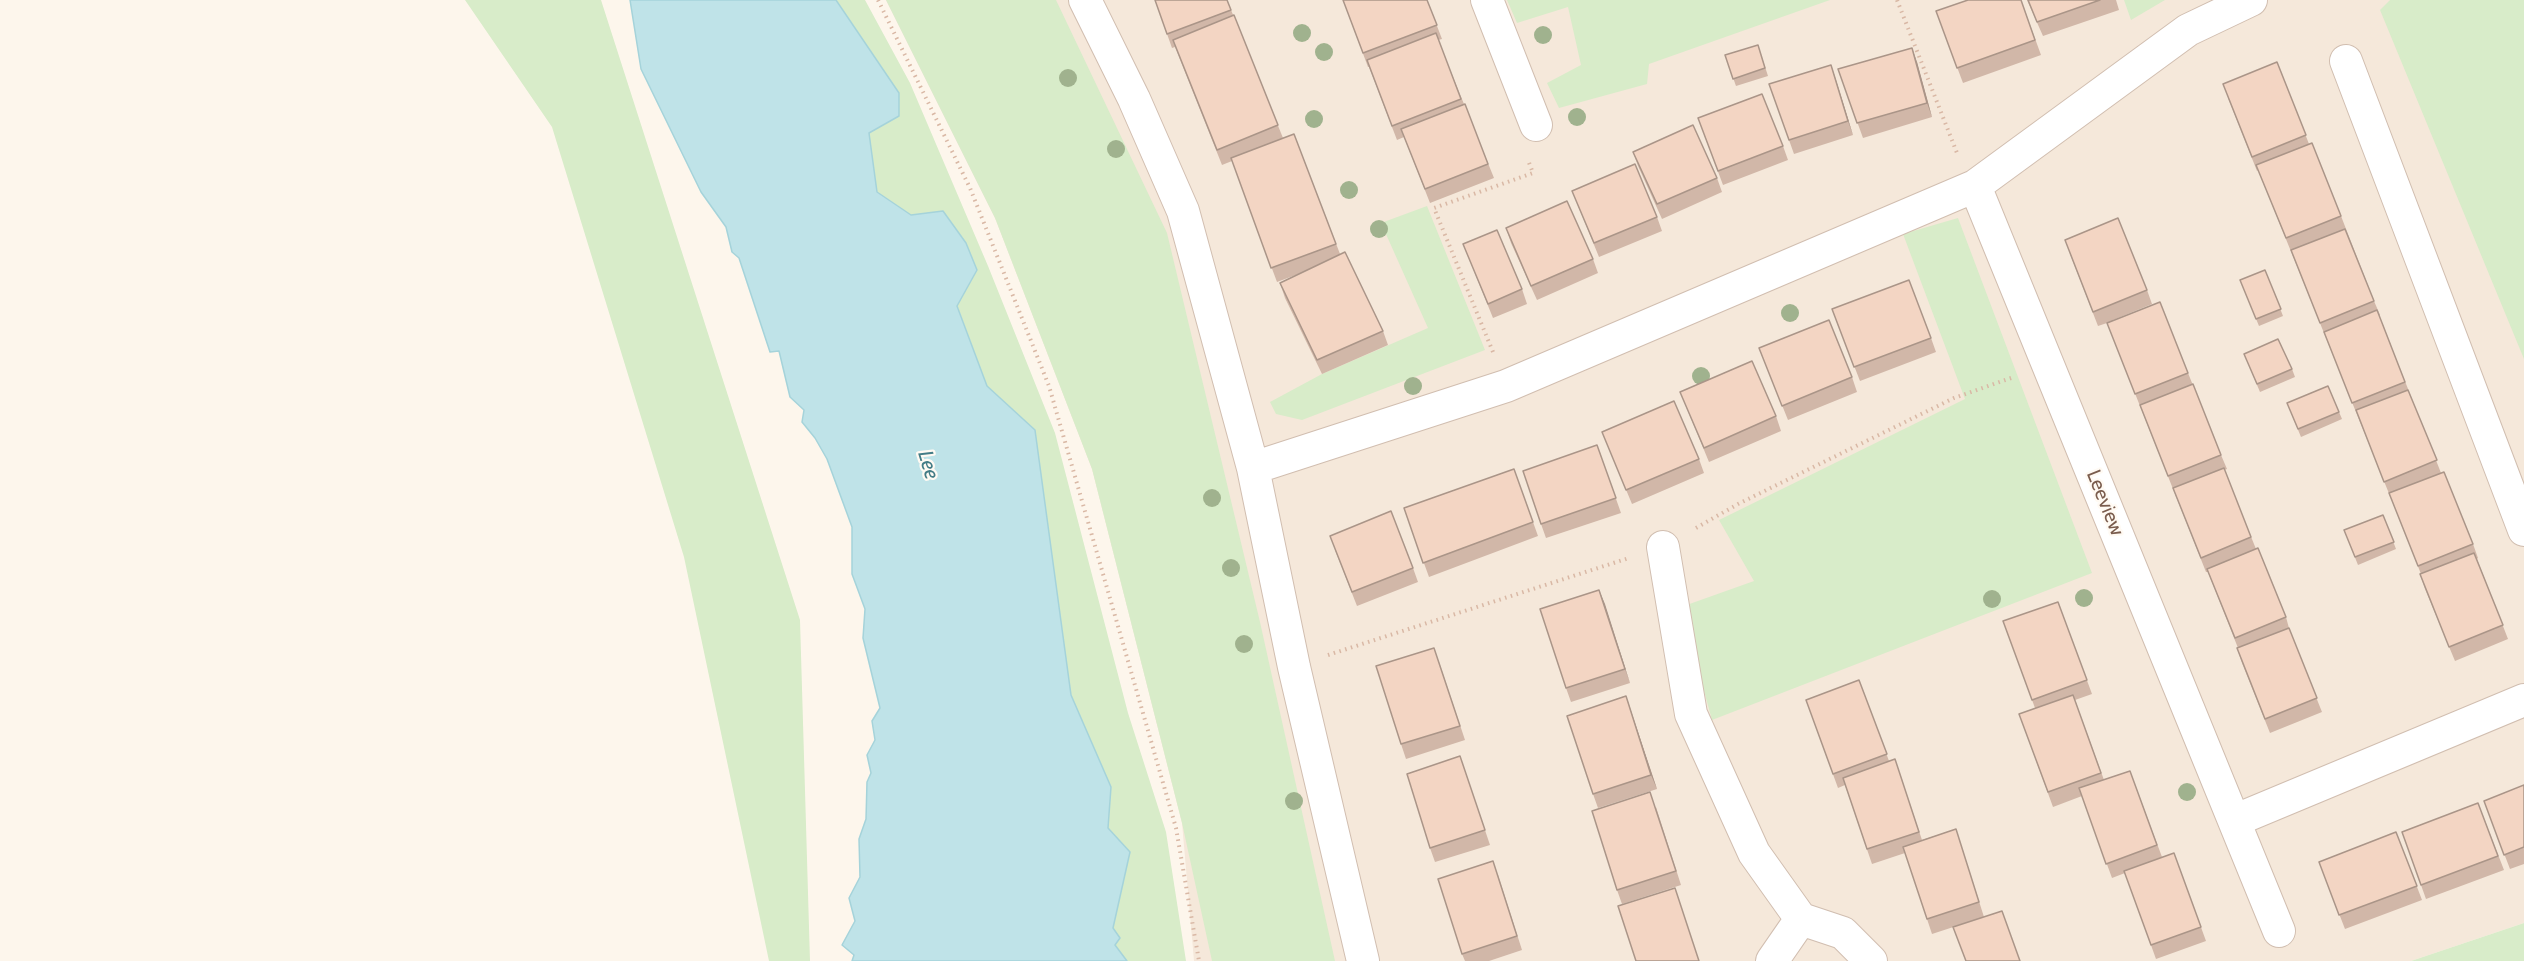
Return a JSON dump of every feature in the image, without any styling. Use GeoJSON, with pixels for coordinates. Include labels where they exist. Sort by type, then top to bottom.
{"type":"FeatureCollection","features":[{"type":"Feature","properties":{"kind":"street"},"geometry":{"type":"LineString","coordinates":[[1085,0],[1134,99],[1183,211],[1253,468],[1294,666],[1363,961]]}},
{"type":"Feature","properties":{"kind":"street"},"geometry":{"type":"LineString","coordinates":[[1487,0],[1536,125]]}},
{"type":"Feature","properties":{"kind":"street"},"geometry":{"type":"LineString","coordinates":[[1253,468],[1506,386],[1973,187],[2188,30],[2251,0]]}},
{"type":"Feature","properties":{"kind":"street"},"geometry":{"type":"LineString","coordinates":[[2346,61],[2524,530]]}},
{"type":"Feature","properties":{"kind":"street","name":"Leeview"},"geometry":{"type":"LineString","coordinates":[[1973,187],[2236,820],[2279,930]]}},
{"type":"Feature","properties":{"kind":"street"},"geometry":{"type":"LineString","coordinates":[[1663,547],[1691,714],[1754,853],[1801,919],[1843,933],[1871,961]]}},
{"type":"Feature","properties":{"kind":"street"},"geometry":{"type":"LineString","coordinates":[[2236,820],[2524,700]]}},
{"type":"Feature","properties":{"kind":"street"},"geometry":{"type":"LineString","coordinates":[[1772,961],[1801,919]]}},
{"type":"Feature","properties":{"kind":"path"},"geometry":{"type":"LineString","coordinates":[[878,0],[970,188],[1049,386],[1176,828],[1199,961]]}},
{"type":"Feature","properties":{"kind":"path"},"geometry":{"type":"LineString","coordinates":[[1897,0],[1973,187]]}},
{"type":"Feature","properties":{"kind":"path"},"geometry":{"type":"LineString","coordinates":[[1506,386],[1434,208],[1533,173],[1517,135],[1536,125]]}},
{"type":"Feature","properties":{"kind":"path"},"geometry":{"type":"LineString","coordinates":[[1294,666],[1663,547],[1738,504],[1954,398],[2048,364]]}},
{"type":"Feature","properties":{"kind":"shaded area"},"geometry":{"type":"Polygon","coordinates":[[[886,0],[2524,0],[2524,923],[2411,961],[1194,961],[1182,823],[1092,469],[995,218],[886,0]]]}},
{"type":"Feature","properties":{"kind":"green space"},"geometry":{"type":"Polygon","coordinates":[[[465,0],[601,0],[800,620],[810,961],[769,961],[684,557],[552,127],[465,0]]]}},
{"type":"Feature","properties":{"kind":"green space"},"geometry":{"type":"Polygon","coordinates":[[[836,0],[865,0],[910,83],[988,266],[1055,433],[1128,713],[1166,832],[1186,961],[1127,961],[1115,945],[1113,928],[1130,852],[1108,828],[1111,787],[1071,695],[1035,430],[987,386],[957,305],[977,270],[966,243],[943,211],[911,215],[877,192],[869,133],[899,116],[899,93],[836,0]]]}},
{"type":"Feature","properties":{"kind":"green space"},"geometry":{"type":"Polygon","coordinates":[[[886,0],[1056,0],[1167,233],[1260,622],[1335,961],[1212,961],[1182,823],[1092,469],[995,218],[886,0]]]}},
{"type":"Feature","properties":{"kind":"green space"},"geometry":{"type":"Polygon","coordinates":[[[1507,0],[1830,0],[1649,64],[1647,84],[1559,108],[1547,83],[1581,65],[1568,7],[1517,23],[1507,0]]]}},
{"type":"Feature","properties":{"kind":"green space"},"geometry":{"type":"Polygon","coordinates":[[[2124,0],[2165,0],[2131,20],[2124,0]]]}},
{"type":"Feature","properties":{"kind":"green space"},"geometry":{"type":"Polygon","coordinates":[[[2390,0],[2524,0],[2524,359],[2380,10],[2390,0]]]}},
{"type":"Feature","properties":{"kind":"green space"},"geometry":{"type":"Polygon","coordinates":[[[1427,206],[1485,350],[1302,420],[1276,414],[1270,402],[1322,374],[1428,328],[1381,223],[1427,206]]]}},
{"type":"Feature","properties":{"kind":"green space"},"geometry":{"type":"Polygon","coordinates":[[[1958,218],[2092,573],[1712,720],[1681,607],[1754,581],[1719,520],[1965,399],[1903,234],[1958,218]]]}},
{"type":"Feature","properties":{"kind":"green space"},"geometry":{"type":"Polygon","coordinates":[[[2524,923],[2524,961],[2411,961],[2524,923]]]}},
{"type":"Feature","properties":{"kind":"water","name":"Lee"},"geometry":{"type":"Polygon","coordinates":[[[630,0],[836,0],[899,93],[899,116],[869,133],[877,192],[911,215],[943,211],[966,243],[977,270],[957,306],[987,386],[1035,430],[1071,695],[1111,787],[1108,828],[1130,852],[1113,928],[1120,938],[1115,945],[1127,961],[852,961],[854,955],[842,945],[855,921],[849,898],[860,877],[859,839],[866,819],[867,782],[871,773],[867,755],[875,740],[872,721],[880,708],[863,638],[865,609],[852,574],[852,527],[827,459],[815,438],[802,422],[804,410],[790,397],[779,351],[770,352],[739,258],[732,252],[726,227],[701,192],[641,69],[630,0]]]}},
{"type":"Feature","properties":{"kind":"building"},"geometry":{"type":"Polygon","coordinates":[[[1155,0],[1227,0],[1231,10],[1167,34],[1155,0]]]}},
{"type":"Feature","properties":{"kind":"building"},"geometry":{"type":"Polygon","coordinates":[[[1343,0],[1427,0],[1437,25],[1363,53],[1343,0]]]}},
{"type":"Feature","properties":{"kind":"building"},"geometry":{"type":"Polygon","coordinates":[[[1968,0],[2021,0],[2035,40],[1957,68],[1936,11],[1968,0]]]}},
{"type":"Feature","properties":{"kind":"building"},"geometry":{"type":"Polygon","coordinates":[[[2028,0],[2100,0],[2037,22],[2028,0]]]}},
{"type":"Feature","properties":{"kind":"building"},"geometry":{"type":"Polygon","coordinates":[[[1234,15],[1278,125],[1217,150],[1173,40],[1234,15]]]}},
{"type":"Feature","properties":{"kind":"building"},"geometry":{"type":"Polygon","coordinates":[[[1436,33],[1461,99],[1392,126],[1367,60],[1436,33]]]}},
{"type":"Feature","properties":{"kind":"building"},"geometry":{"type":"Polygon","coordinates":[[[1758,45],[1765,68],[1733,79],[1725,55],[1758,45]]]}},
{"type":"Feature","properties":{"kind":"building"},"geometry":{"type":"Polygon","coordinates":[[[1912,48],[1927,103],[1857,123],[1838,69],[1912,48]]]}},
{"type":"Feature","properties":{"kind":"building"},"geometry":{"type":"Polygon","coordinates":[[[2277,62],[2306,135],[2252,157],[2223,84],[2277,62]]]}},
{"type":"Feature","properties":{"kind":"building"},"geometry":{"type":"Polygon","coordinates":[[[1831,65],[1848,121],[1789,140],[1769,84],[1831,65]]]}},
{"type":"Feature","properties":{"kind":"building"},"geometry":{"type":"Polygon","coordinates":[[[1762,94],[1783,146],[1718,171],[1698,118],[1762,94]]]}},
{"type":"Feature","properties":{"kind":"building"},"geometry":{"type":"Polygon","coordinates":[[[1465,104],[1488,164],[1425,189],[1401,129],[1465,104]]]}},
{"type":"Feature","properties":{"kind":"building"},"geometry":{"type":"Polygon","coordinates":[[[1693,125],[1717,178],[1657,204],[1633,152],[1693,125]]]}},
{"type":"Feature","properties":{"kind":"building"},"geometry":{"type":"Polygon","coordinates":[[[1294,134],[1336,244],[1271,268],[1231,158],[1294,134]]]}},
{"type":"Feature","properties":{"kind":"building"},"geometry":{"type":"Polygon","coordinates":[[[2312,143],[2341,216],[2286,238],[2256,165],[2312,143]]]}},
{"type":"Feature","properties":{"kind":"building"},"geometry":{"type":"Polygon","coordinates":[[[1635,164],[1657,217],[1594,243],[1572,191],[1635,164]]]}},
{"type":"Feature","properties":{"kind":"building"},"geometry":{"type":"Polygon","coordinates":[[[1567,201],[1593,259],[1531,286],[1506,228],[1567,201]]]}},
{"type":"Feature","properties":{"kind":"building"},"geometry":{"type":"Polygon","coordinates":[[[2118,218],[2147,290],[2093,312],[2065,240],[2118,218]]]}},
{"type":"Feature","properties":{"kind":"building"},"geometry":{"type":"Polygon","coordinates":[[[2345,229],[2374,301],[2320,323],[2291,250],[2345,229]]]}},
{"type":"Feature","properties":{"kind":"building"},"geometry":{"type":"Polygon","coordinates":[[[1497,230],[1522,289],[1488,304],[1463,244],[1497,230]]]}},
{"type":"Feature","properties":{"kind":"building"},"geometry":{"type":"Polygon","coordinates":[[[1345,252],[1383,331],[1317,360],[1280,283],[1345,252]]]}},
{"type":"Feature","properties":{"kind":"building"},"geometry":{"type":"Polygon","coordinates":[[[2265,270],[2281,309],[2256,319],[2240,280],[2265,270]]]}},
{"type":"Feature","properties":{"kind":"building"},"geometry":{"type":"Polygon","coordinates":[[[1909,280],[1931,338],[1854,367],[1832,309],[1909,280]]]}},
{"type":"Feature","properties":{"kind":"building"},"geometry":{"type":"Polygon","coordinates":[[[2160,302],[2188,373],[2135,394],[2107,323],[2160,302]]]}},
{"type":"Feature","properties":{"kind":"building"},"geometry":{"type":"Polygon","coordinates":[[[2377,310],[2405,382],[2352,403],[2324,332],[2377,310]]]}},
{"type":"Feature","properties":{"kind":"building"},"geometry":{"type":"Polygon","coordinates":[[[1829,320],[1852,377],[1782,406],[1759,348],[1829,320]]]}},
{"type":"Feature","properties":{"kind":"building"},"geometry":{"type":"Polygon","coordinates":[[[2278,339],[2292,369],[2257,384],[2244,354],[2278,339]]]}},
{"type":"Feature","properties":{"kind":"building"},"geometry":{"type":"Polygon","coordinates":[[[1752,361],[1776,416],[1704,448],[1680,392],[1752,361]]]}},
{"type":"Feature","properties":{"kind":"building"},"geometry":{"type":"Polygon","coordinates":[[[2193,384],[2221,455],[2168,476],[2140,405],[2193,384]]]}},
{"type":"Feature","properties":{"kind":"building"},"geometry":{"type":"Polygon","coordinates":[[[2328,386],[2339,412],[2298,429],[2287,403],[2328,386]]]}},
{"type":"Feature","properties":{"kind":"building"},"geometry":{"type":"Polygon","coordinates":[[[2408,390],[2437,460],[2384,482],[2356,410],[2408,390]]]}},
{"type":"Feature","properties":{"kind":"building"},"geometry":{"type":"Polygon","coordinates":[[[1674,401],[1699,459],[1626,490],[1602,432],[1674,401]]]}},
{"type":"Feature","properties":{"kind":"building"},"geometry":{"type":"Polygon","coordinates":[[[1597,445],[1616,498],[1541,524],[1523,471],[1597,445]]]}},
{"type":"Feature","properties":{"kind":"building"},"geometry":{"type":"Polygon","coordinates":[[[2224,468],[2251,537],[2201,558],[2173,488],[2224,468]]]}},
{"type":"Feature","properties":{"kind":"building"},"geometry":{"type":"Polygon","coordinates":[[[1514,469],[1533,522],[1423,563],[1404,508],[1514,469]]]}},
{"type":"Feature","properties":{"kind":"building"},"geometry":{"type":"Polygon","coordinates":[[[2444,472],[2473,544],[2418,566],[2389,493],[2444,472]]]}},
{"type":"Feature","properties":{"kind":"building"},"geometry":{"type":"Polygon","coordinates":[[[1391,511],[1413,568],[1352,592],[1330,536],[1391,511]]]}},
{"type":"Feature","properties":{"kind":"building"},"geometry":{"type":"Polygon","coordinates":[[[2383,515],[2394,542],[2355,557],[2344,530],[2383,515]]]}},
{"type":"Feature","properties":{"kind":"building"},"geometry":{"type":"Polygon","coordinates":[[[2258,548],[2286,617],[2235,638],[2207,569],[2258,548]]]}},
{"type":"Feature","properties":{"kind":"building"},"geometry":{"type":"Polygon","coordinates":[[[2474,553],[2503,625],[2449,647],[2420,574],[2474,553]]]}},
{"type":"Feature","properties":{"kind":"building"},"geometry":{"type":"Polygon","coordinates":[[[1599,590],[1625,669],[1566,688],[1540,609],[1599,590]]]}},
{"type":"Feature","properties":{"kind":"building"},"geometry":{"type":"Polygon","coordinates":[[[2058,602],[2087,680],[2032,700],[2003,621],[2058,602]]]}},
{"type":"Feature","properties":{"kind":"building"},"geometry":{"type":"Polygon","coordinates":[[[2289,628],[2317,698],[2265,719],[2237,648],[2289,628]]]}},
{"type":"Feature","properties":{"kind":"building"},"geometry":{"type":"Polygon","coordinates":[[[1434,648],[1460,726],[1401,744],[1376,666],[1434,648]]]}},
{"type":"Feature","properties":{"kind":"building"},"geometry":{"type":"Polygon","coordinates":[[[1859,680],[1887,754],[1833,774],[1806,700],[1859,680]]]}},
{"type":"Feature","properties":{"kind":"building"},"geometry":{"type":"Polygon","coordinates":[[[2073,695],[2101,773],[2048,792],[2019,714],[2073,695]]]}},
{"type":"Feature","properties":{"kind":"building"},"geometry":{"type":"Polygon","coordinates":[[[1626,696],[1651,775],[1593,794],[1567,716],[1626,696]]]}},
{"type":"Feature","properties":{"kind":"building"},"geometry":{"type":"Polygon","coordinates":[[[1460,756],[1485,830],[1430,848],[1407,774],[1460,756]]]}},
{"type":"Feature","properties":{"kind":"building"},"geometry":{"type":"Polygon","coordinates":[[[1895,759],[1919,832],[1867,849],[1843,778],[1895,759]]]}},
{"type":"Feature","properties":{"kind":"building"},"geometry":{"type":"Polygon","coordinates":[[[2130,771],[2157,845],[2106,864],[2079,788],[2130,771]]]}},
{"type":"Feature","properties":{"kind":"building"},"geometry":{"type":"Polygon","coordinates":[[[2524,785],[2524,847],[2504,855],[2484,801],[2524,785]]]}},
{"type":"Feature","properties":{"kind":"building"},"geometry":{"type":"Polygon","coordinates":[[[1650,792],[1676,871],[1617,890],[1592,811],[1650,792]]]}},
{"type":"Feature","properties":{"kind":"building"},"geometry":{"type":"Polygon","coordinates":[[[2478,803],[2498,856],[2421,885],[2402,832],[2478,803]]]}},
{"type":"Feature","properties":{"kind":"building"},"geometry":{"type":"Polygon","coordinates":[[[1956,829],[1979,902],[1927,919],[1903,847],[1956,829]]]}},
{"type":"Feature","properties":{"kind":"building"},"geometry":{"type":"Polygon","coordinates":[[[2396,832],[2417,886],[2339,915],[2319,862],[2396,832]]]}},
{"type":"Feature","properties":{"kind":"building"},"geometry":{"type":"Polygon","coordinates":[[[2174,853],[2201,927],[2151,945],[2124,871],[2174,853]]]}},
{"type":"Feature","properties":{"kind":"building"},"geometry":{"type":"Polygon","coordinates":[[[1493,861],[1517,936],[1462,954],[1438,879],[1493,861]]]}},
{"type":"Feature","properties":{"kind":"building"},"geometry":{"type":"Polygon","coordinates":[[[1675,888],[1699,961],[1636,961],[1618,906],[1675,888]]]}},
{"type":"Feature","properties":{"kind":"building"},"geometry":{"type":"Polygon","coordinates":[[[2002,911],[2020,961],[1966,961],[1953,927],[2002,911]]]}}]}
